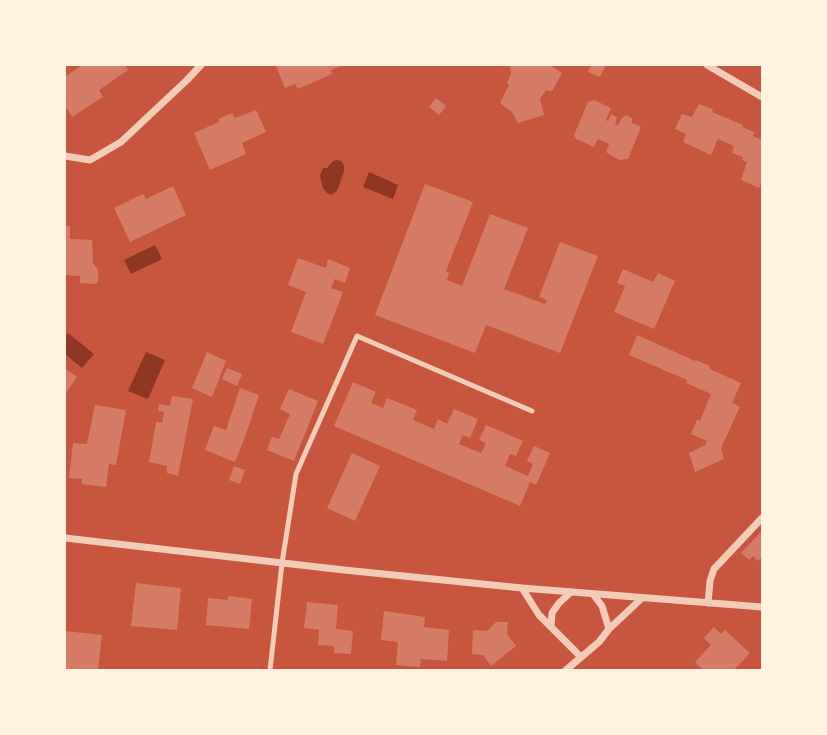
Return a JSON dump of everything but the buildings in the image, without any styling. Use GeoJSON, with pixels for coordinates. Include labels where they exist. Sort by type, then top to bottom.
{"type":"FeatureCollection","features":[{"type":"Feature","properties":{"kind":"street"},"geometry":{"type":"LineString","coordinates":[[65,156],[89,160],[121,142],[201,65]]}},
{"type":"Feature","properties":{"kind":"street"},"geometry":{"type":"LineString","coordinates":[[707,65],[762,97]]}},
{"type":"Feature","properties":{"kind":"street"},"geometry":{"type":"LineString","coordinates":[[708,603],[714,569],[762,518]]}},
{"type":"Feature","properties":{"kind":"street"},"geometry":{"type":"LineString","coordinates":[[65,538],[522,588],[762,607]]}},
{"type":"Feature","properties":{"kind":"street"},"geometry":{"type":"LineString","coordinates":[[522,588],[539,615],[581,657]]}},
{"type":"Feature","properties":{"kind":"street"},"geometry":{"type":"LineString","coordinates":[[551,627],[552,613],[572,592]]}},
{"type":"Feature","properties":{"kind":"street"},"geometry":{"type":"LineString","coordinates":[[593,594],[602,606],[610,629]]}},
{"type":"Feature","properties":{"kind":"street"},"geometry":{"type":"LineString","coordinates":[[566,670],[599,642],[642,598]]}},
{"type":"Feature","properties":{"kind":"lane"},"geometry":{"type":"LineString","coordinates":[[270,670],[282,563],[296,474],[357,336],[533,411]]}},
{"type":"Feature","properties":{"kind":"shaded area"},"geometry":{"type":"Polygon","coordinates":[[[337,160],[344,165],[344,171],[336,192],[331,195],[323,188],[320,176],[323,168],[337,160]]]}},
{"type":"Feature","properties":{"kind":"shaded area"},"geometry":{"type":"Polygon","coordinates":[[[369,172],[398,185],[393,199],[363,187],[369,172]]]}},
{"type":"Feature","properties":{"kind":"shaded area"},"geometry":{"type":"Polygon","coordinates":[[[155,245],[162,259],[131,274],[124,260],[155,245]]]}},
{"type":"Feature","properties":{"kind":"shaded area"},"geometry":{"type":"Polygon","coordinates":[[[68,333],[94,354],[82,368],[65,354],[65,337],[68,333]]]}},
{"type":"Feature","properties":{"kind":"shaded area"},"geometry":{"type":"Polygon","coordinates":[[[146,352],[165,360],[148,399],[128,391],[146,352]]]}}]}
